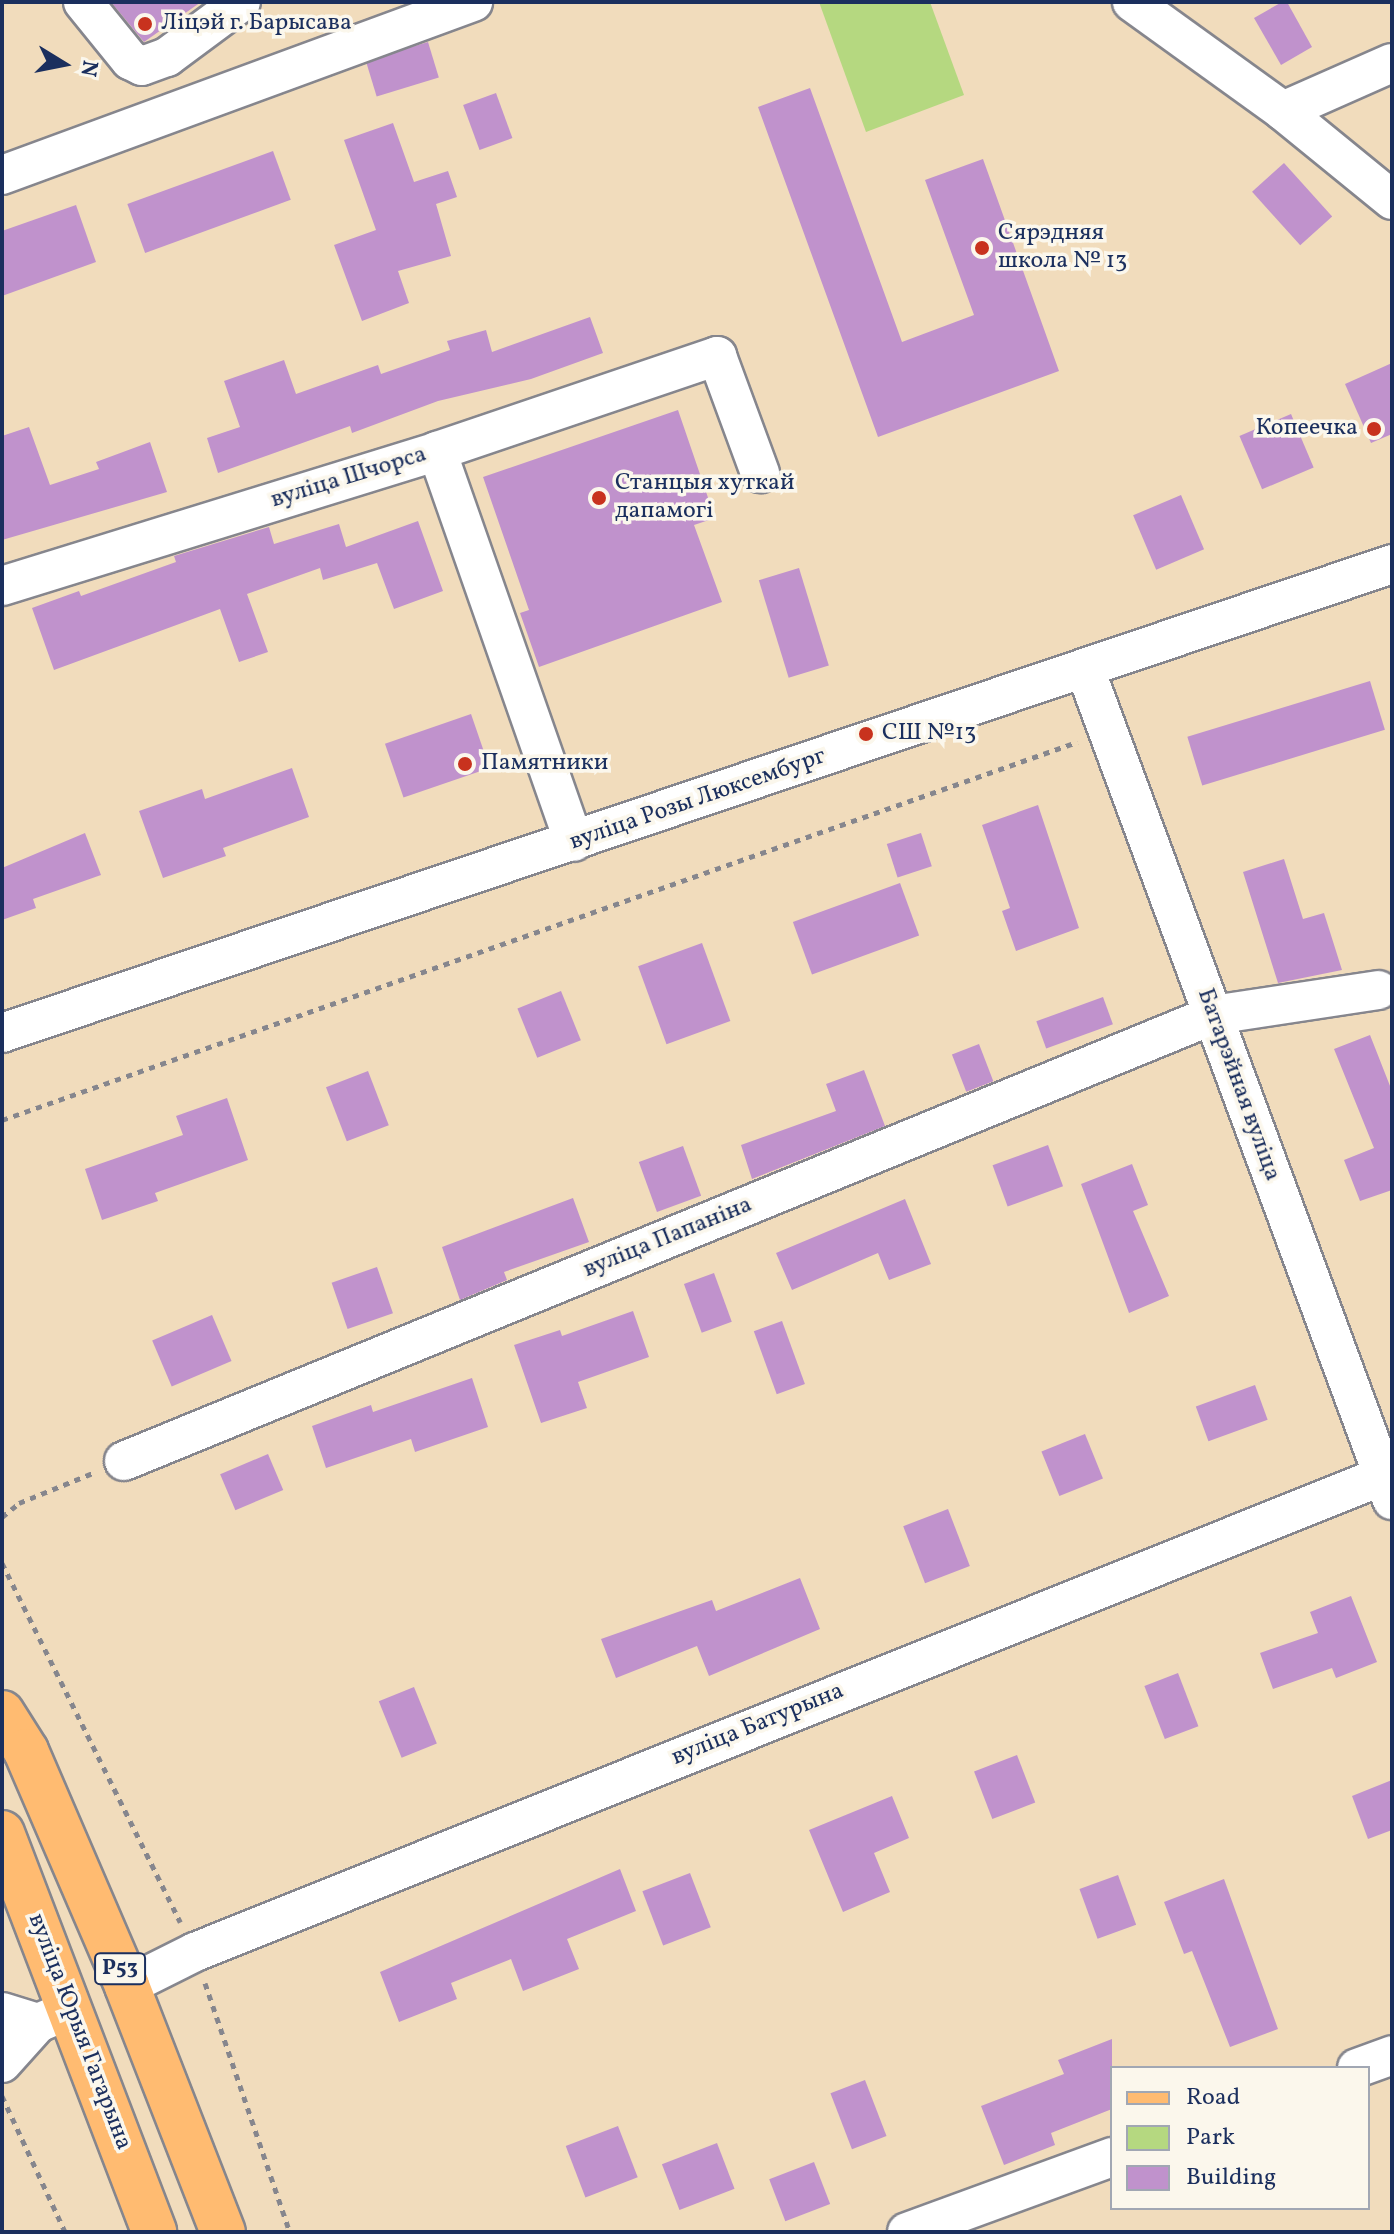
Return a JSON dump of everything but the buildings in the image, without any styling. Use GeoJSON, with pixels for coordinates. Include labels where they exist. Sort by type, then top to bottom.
{"type":"FeatureCollection","features":[{"type":"Feature","properties":{"kind":"main road","name":"Р53"},"geometry":{"type":"LineString","coordinates":[[2,1713],[26,1751],[127,1986],[223,2232]]}},
{"type":"Feature","properties":{"kind":"main road","name":"вуліца Юрыя Гагарына"},"geometry":{"type":"LineString","coordinates":[[2,1833],[55,2016],[154,2232]]}},
{"type":"Feature","properties":{"kind":"street"},"geometry":{"type":"LineString","coordinates":[[83,2],[130,60],[142,66],[167,57],[241,2]]}},
{"type":"Feature","properties":{"kind":"street"},"geometry":{"type":"LineString","coordinates":[[2,175],[473,2]]}},
{"type":"Feature","properties":{"kind":"street"},"geometry":{"type":"LineString","coordinates":[[1132,2],[1283,111],[1392,200]]}},
{"type":"Feature","properties":{"kind":"street"},"geometry":{"type":"LineString","coordinates":[[1283,111],[1392,63]]}},
{"type":"Feature","properties":{"kind":"street"},"geometry":{"type":"LineString","coordinates":[[437,451],[717,356],[760,473]]}},
{"type":"Feature","properties":{"kind":"street","name":"вуліца Шчорса"},"geometry":{"type":"LineString","coordinates":[[2,586],[437,451],[574,842]]}},
{"type":"Feature","properties":{"kind":"street","name":"вуліца Розы Люксембург"},"geometry":{"type":"LineString","coordinates":[[2,1033],[1392,564]]}},
{"type":"Feature","properties":{"kind":"street","name":"Батарэйная вуліца"},"geometry":{"type":"LineString","coordinates":[[1085,669],[1389,1482]]}},
{"type":"Feature","properties":{"kind":"street","name":"вуліца Папаніна"},"geometry":{"type":"LineString","coordinates":[[124,1461],[1213,1015],[1378,990]]}},
{"type":"Feature","properties":{"kind":"street","name":"вуліца Батурына"},"geometry":{"type":"LineString","coordinates":[[127,1986],[195,1952],[1389,1482]]}},
{"type":"Feature","properties":{"kind":"street"},"geometry":{"type":"LineString","coordinates":[[2,2012],[55,2016]]}},
{"type":"Feature","properties":{"kind":"street"},"geometry":{"type":"LineString","coordinates":[[2,2063],[55,2016]]}},
{"type":"Feature","properties":{"kind":"street"},"geometry":{"type":"LineString","coordinates":[[1362,2066],[1392,2055]]}},
{"type":"Feature","properties":{"kind":"street"},"geometry":{"type":"LineString","coordinates":[[907,2232],[1110,2158]]}},
{"type":"Feature","properties":{"kind":"path"},"geometry":{"type":"LineString","coordinates":[[2,1120],[1108,731]]}},
{"type":"Feature","properties":{"kind":"path"},"geometry":{"type":"LineString","coordinates":[[2,1517],[19,1503],[124,1461]]}},
{"type":"Feature","properties":{"kind":"path"},"geometry":{"type":"LineString","coordinates":[[2,1563],[195,1952],[290,2232]]}},
{"type":"Feature","properties":{"kind":"path"},"geometry":{"type":"LineString","coordinates":[[2,2095],[65,2232]]}},
{"type":"Feature","properties":{"kind":"green space"},"geometry":{"type":"Polygon","coordinates":[[[819,2],[930,2],[964,95],[866,132],[819,2]]]}},
{"type":"Feature","properties":{"kind":"place","name":"Ліцэй г. Барысава"},"geometry":{"type":"Point","coordinates":[145,24]}},
{"type":"Feature","properties":{"kind":"place","name":"Сярэдняя школа № 13"},"geometry":{"type":"Point","coordinates":[982,248]}},
{"type":"Feature","properties":{"kind":"place","name":"Копеечка"},"geometry":{"type":"Point","coordinates":[1374,429]}},
{"type":"Feature","properties":{"kind":"place","name":"Станцыя хуткай дапамогі"},"geometry":{"type":"Point","coordinates":[599,498]}},
{"type":"Feature","properties":{"kind":"place","name":"СШ №13"},"geometry":{"type":"Point","coordinates":[866,734]}},
{"type":"Feature","properties":{"kind":"place","name":"Памятники"},"geometry":{"type":"Point","coordinates":[465,764]}}]}
